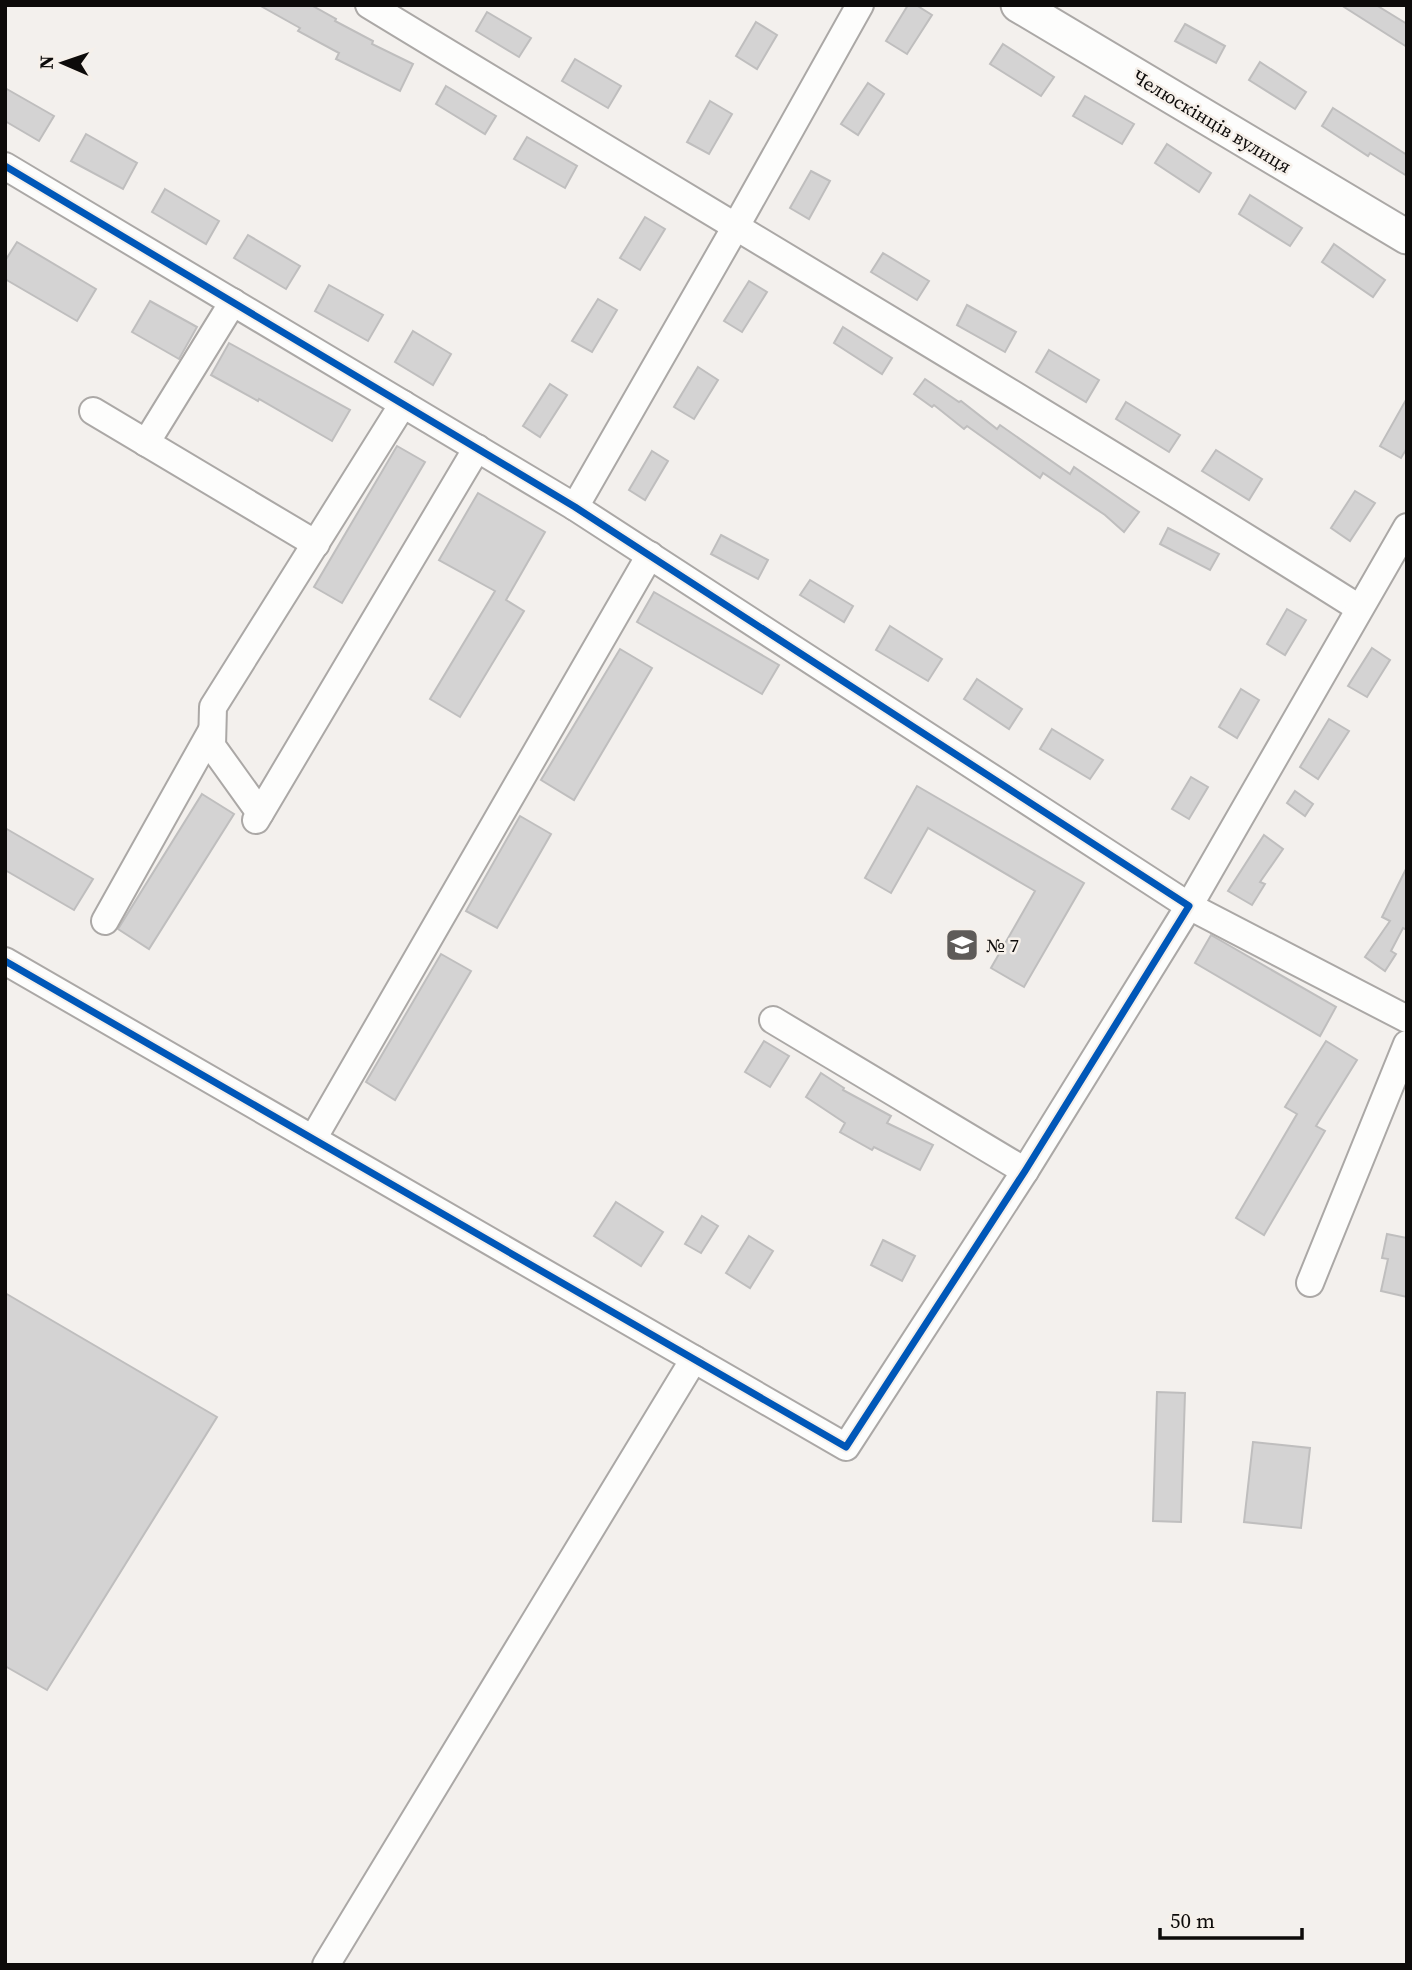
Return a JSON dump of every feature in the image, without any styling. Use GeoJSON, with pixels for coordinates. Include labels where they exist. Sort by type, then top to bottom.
{"type":"FeatureCollection","features":[{"type":"Feature","properties":{"kind":"main road","name":"Челюскінців вулиця"},"geometry":{"type":"LineString","coordinates":[[1018,5],[1407,237]]}},
{"type":"Feature","properties":{"kind":"street"},"geometry":{"type":"LineString","coordinates":[[369,5],[1128,463],[1359,608]]}},
{"type":"Feature","properties":{"kind":"street"},"geometry":{"type":"LineString","coordinates":[[575,507],[860,5]]}},
{"type":"Feature","properties":{"kind":"street"},"geometry":{"type":"LineString","coordinates":[[5,166],[575,507],[1189,906],[1407,1019]]}},
{"type":"Feature","properties":{"kind":"street"},"geometry":{"type":"LineString","coordinates":[[146,443],[233,302]]}},
{"type":"Feature","properties":{"kind":"street"},"geometry":{"type":"LineString","coordinates":[[403,404],[213,707],[212,746],[258,816],[477,449]]}},
{"type":"Feature","properties":{"kind":"street"},"geometry":{"type":"LineString","coordinates":[[93,411],[316,544]]}},
{"type":"Feature","properties":{"kind":"street"},"geometry":{"type":"LineString","coordinates":[[5,961],[846,1447],[1025,1171],[1189,906],[1407,527]]}},
{"type":"Feature","properties":{"kind":"street"},"geometry":{"type":"LineString","coordinates":[[313,1139],[649,555]]}},
{"type":"Feature","properties":{"kind":"street"},"geometry":{"type":"LineString","coordinates":[[105,921],[212,730]]}},
{"type":"Feature","properties":{"kind":"street"},"geometry":{"type":"LineString","coordinates":[[773,1020],[1025,1171]]}},
{"type":"Feature","properties":{"kind":"street"},"geometry":{"type":"LineString","coordinates":[[1310,1283],[1407,1044]]}},
{"type":"Feature","properties":{"kind":"street"},"geometry":{"type":"LineString","coordinates":[[326,1965],[694,1359]]}},
{"type":"Feature","properties":{"kind":"building"},"geometry":{"type":"Polygon","coordinates":[[[259,5],[311,5],[373,41],[372,44],[413,64],[400,91],[336,59],[339,53],[298,31],[300,28],[259,5]]]}},
{"type":"Feature","properties":{"kind":"building"},"geometry":{"type":"Polygon","coordinates":[[[908,5],[916,5],[932,15],[907,54],[886,41],[908,5]]]}},
{"type":"Feature","properties":{"kind":"building"},"geometry":{"type":"Polygon","coordinates":[[[1341,5],[1376,5],[1407,24],[1407,47],[1341,5]]]}},
{"type":"Feature","properties":{"kind":"building"},"geometry":{"type":"Polygon","coordinates":[[[487,12],[531,38],[519,57],[476,31],[487,12]]]}},
{"type":"Feature","properties":{"kind":"building"},"geometry":{"type":"Polygon","coordinates":[[[756,22],[777,35],[757,69],[736,56],[756,22]]]}},
{"type":"Feature","properties":{"kind":"building"},"geometry":{"type":"Polygon","coordinates":[[[1185,24],[1225,46],[1216,63],[1175,41],[1185,24]]]}},
{"type":"Feature","properties":{"kind":"building"},"geometry":{"type":"Polygon","coordinates":[[[1003,44],[1054,77],[1041,96],[990,64],[1003,44]]]}},
{"type":"Feature","properties":{"kind":"building"},"geometry":{"type":"Polygon","coordinates":[[[575,59],[621,86],[608,108],[562,81],[575,59]]]}},
{"type":"Feature","properties":{"kind":"building"},"geometry":{"type":"Polygon","coordinates":[[[1260,62],[1306,92],[1295,109],[1249,80],[1260,62]]]}},
{"type":"Feature","properties":{"kind":"building"},"geometry":{"type":"Polygon","coordinates":[[[868,83],[884,94],[858,135],[841,124],[868,83]]]}},
{"type":"Feature","properties":{"kind":"building"},"geometry":{"type":"Polygon","coordinates":[[[446,86],[496,116],[485,134],[436,104],[446,86]]]}},
{"type":"Feature","properties":{"kind":"building"},"geometry":{"type":"Polygon","coordinates":[[[5,88],[54,116],[39,141],[5,121],[5,88]]]}},
{"type":"Feature","properties":{"kind":"building"},"geometry":{"type":"Polygon","coordinates":[[[1085,96],[1134,124],[1122,144],[1073,116],[1085,96]]]}},
{"type":"Feature","properties":{"kind":"building"},"geometry":{"type":"Polygon","coordinates":[[[710,101],[732,114],[709,154],[687,142],[710,101]]]}},
{"type":"Feature","properties":{"kind":"building"},"geometry":{"type":"Polygon","coordinates":[[[1333,108],[1407,155],[1407,176],[1370,153],[1368,156],[1322,126],[1333,108]]]}},
{"type":"Feature","properties":{"kind":"building"},"geometry":{"type":"Polygon","coordinates":[[[86,134],[137,163],[123,189],[71,161],[86,134]]]}},
{"type":"Feature","properties":{"kind":"building"},"geometry":{"type":"Polygon","coordinates":[[[527,137],[577,166],[565,188],[514,159],[527,137]]]}},
{"type":"Feature","properties":{"kind":"building"},"geometry":{"type":"Polygon","coordinates":[[[1167,144],[1211,173],[1199,192],[1155,163],[1167,144]]]}},
{"type":"Feature","properties":{"kind":"building"},"geometry":{"type":"Polygon","coordinates":[[[811,171],[830,181],[809,219],[790,208],[811,171]]]}},
{"type":"Feature","properties":{"kind":"building"},"geometry":{"type":"Polygon","coordinates":[[[165,189],[219,221],[206,244],[152,212],[165,189]]]}},
{"type":"Feature","properties":{"kind":"building"},"geometry":{"type":"Polygon","coordinates":[[[1250,195],[1302,228],[1290,246],[1239,214],[1250,195]]]}},
{"type":"Feature","properties":{"kind":"building"},"geometry":{"type":"Polygon","coordinates":[[[645,217],[665,229],[640,270],[620,258],[645,217]]]}},
{"type":"Feature","properties":{"kind":"building"},"geometry":{"type":"Polygon","coordinates":[[[248,235],[300,266],[286,289],[234,258],[248,235]]]}},
{"type":"Feature","properties":{"kind":"building"},"geometry":{"type":"Polygon","coordinates":[[[17,242],[96,289],[77,321],[5,279],[5,261],[17,242]]]}},
{"type":"Feature","properties":{"kind":"building"},"geometry":{"type":"Polygon","coordinates":[[[1334,244],[1385,280],[1373,297],[1322,262],[1334,244]]]}},
{"type":"Feature","properties":{"kind":"building"},"geometry":{"type":"Polygon","coordinates":[[[883,253],[929,281],[917,300],[871,272],[883,253]]]}},
{"type":"Feature","properties":{"kind":"building"},"geometry":{"type":"Polygon","coordinates":[[[749,281],[767,292],[742,332],[724,321],[749,281]]]}},
{"type":"Feature","properties":{"kind":"building"},"geometry":{"type":"Polygon","coordinates":[[[329,285],[383,315],[368,341],[315,311],[329,285]]]}},
{"type":"Feature","properties":{"kind":"building"},"geometry":{"type":"Polygon","coordinates":[[[598,299],[617,310],[592,352],[572,341],[598,299]]]}},
{"type":"Feature","properties":{"kind":"building"},"geometry":{"type":"Polygon","coordinates":[[[150,301],[197,327],[179,359],[132,332],[150,301]]]}},
{"type":"Feature","properties":{"kind":"building"},"geometry":{"type":"Polygon","coordinates":[[[967,305],[1016,332],[1005,352],[957,325],[967,305]]]}},
{"type":"Feature","properties":{"kind":"building"},"geometry":{"type":"Polygon","coordinates":[[[843,327],[892,358],[882,374],[834,343],[843,327]]]}},
{"type":"Feature","properties":{"kind":"building"},"geometry":{"type":"Polygon","coordinates":[[[413,331],[451,354],[433,385],[395,362],[413,331]]]}},
{"type":"Feature","properties":{"kind":"building"},"geometry":{"type":"Polygon","coordinates":[[[229,343],[350,410],[332,441],[211,375],[229,343]]]}},
{"type":"Feature","properties":{"kind":"building"},"geometry":{"type":"Polygon","coordinates":[[[1049,350],[1099,380],[1086,402],[1036,372],[1049,350]]]}},
{"type":"Feature","properties":{"kind":"building"},"geometry":{"type":"Polygon","coordinates":[[[698,367],[718,380],[694,419],[674,407],[698,367]]]}},
{"type":"Feature","properties":{"kind":"building"},"geometry":{"type":"Polygon","coordinates":[[[925,379],[961,401],[997,429],[1000,425],[1070,474],[1074,467],[1139,512],[1124,532],[1105,515],[1043,473],[1040,478],[967,426],[964,429],[934,405],[932,407],[914,394],[925,379]]]}},
{"type":"Feature","properties":{"kind":"building"},"geometry":{"type":"Polygon","coordinates":[[[550,384],[567,395],[540,437],[523,426],[550,384]]]}},
{"type":"Feature","properties":{"kind":"building"},"geometry":{"type":"Polygon","coordinates":[[[1407,398],[1407,448],[1401,458],[1380,446],[1407,398]]]}},
{"type":"Feature","properties":{"kind":"building"},"geometry":{"type":"Polygon","coordinates":[[[1126,402],[1180,435],[1169,452],[1116,419],[1126,402]]]}},
{"type":"Feature","properties":{"kind":"building"},"geometry":{"type":"Polygon","coordinates":[[[397,446],[425,462],[342,603],[314,587],[397,446]]]}},
{"type":"Feature","properties":{"kind":"building"},"geometry":{"type":"Polygon","coordinates":[[[1216,450],[1262,479],[1249,500],[1202,471],[1216,450]]]}},
{"type":"Feature","properties":{"kind":"building"},"geometry":{"type":"Polygon","coordinates":[[[652,451],[668,461],[645,500],[629,490],[652,451]]]}},
{"type":"Feature","properties":{"kind":"building"},"geometry":{"type":"Polygon","coordinates":[[[1355,491],[1375,503],[1350,541],[1331,528],[1355,491]]]}},
{"type":"Feature","properties":{"kind":"building"},"geometry":{"type":"Polygon","coordinates":[[[478,493],[545,532],[506,600],[524,611],[460,717],[430,699],[495,591],[439,560],[478,493]]]}},
{"type":"Feature","properties":{"kind":"building"},"geometry":{"type":"Polygon","coordinates":[[[1168,528],[1219,554],[1210,570],[1160,544],[1168,528]]]}},
{"type":"Feature","properties":{"kind":"building"},"geometry":{"type":"Polygon","coordinates":[[[721,535],[768,560],[758,579],[711,554],[721,535]]]}},
{"type":"Feature","properties":{"kind":"building"},"geometry":{"type":"Polygon","coordinates":[[[810,580],[853,606],[844,622],[800,595],[810,580]]]}},
{"type":"Feature","properties":{"kind":"building"},"geometry":{"type":"Polygon","coordinates":[[[654,592],[779,665],[762,694],[637,622],[654,592]]]}},
{"type":"Feature","properties":{"kind":"building"},"geometry":{"type":"Polygon","coordinates":[[[1287,609],[1306,620],[1285,655],[1267,644],[1287,609]]]}},
{"type":"Feature","properties":{"kind":"building"},"geometry":{"type":"Polygon","coordinates":[[[890,626],[942,659],[928,681],[876,650],[890,626]]]}},
{"type":"Feature","properties":{"kind":"building"},"geometry":{"type":"Polygon","coordinates":[[[1372,648],[1390,660],[1367,697],[1348,686],[1372,648]]]}},
{"type":"Feature","properties":{"kind":"building"},"geometry":{"type":"Polygon","coordinates":[[[620,649],[652,668],[574,800],[541,780],[620,649]]]}},
{"type":"Feature","properties":{"kind":"building"},"geometry":{"type":"Polygon","coordinates":[[[977,679],[1022,709],[1009,729],[964,699],[977,679]]]}},
{"type":"Feature","properties":{"kind":"building"},"geometry":{"type":"Polygon","coordinates":[[[1241,689],[1259,700],[1237,738],[1219,727],[1241,689]]]}},
{"type":"Feature","properties":{"kind":"building"},"geometry":{"type":"Polygon","coordinates":[[[1329,719],[1349,731],[1318,779],[1300,767],[1329,719]]]}},
{"type":"Feature","properties":{"kind":"building"},"geometry":{"type":"Polygon","coordinates":[[[1052,729],[1103,760],[1090,779],[1040,749],[1052,729]]]}},
{"type":"Feature","properties":{"kind":"building"},"geometry":{"type":"Polygon","coordinates":[[[1191,777],[1208,787],[1189,819],[1172,809],[1191,777]]]}},
{"type":"Feature","properties":{"kind":"building"},"geometry":{"type":"Polygon","coordinates":[[[917,786],[1084,883],[1024,987],[991,968],[1035,891],[928,828],[891,893],[865,878],[917,786]]]}},
{"type":"Feature","properties":{"kind":"building"},"geometry":{"type":"Polygon","coordinates":[[[1295,791],[1313,804],[1305,816],[1287,803],[1295,791]]]}},
{"type":"Feature","properties":{"kind":"building"},"geometry":{"type":"Polygon","coordinates":[[[202,794],[234,814],[149,949],[118,929],[202,794]]]}},
{"type":"Feature","properties":{"kind":"building"},"geometry":{"type":"Polygon","coordinates":[[[520,816],[551,834],[497,928],[466,911],[520,816]]]}},
{"type":"Feature","properties":{"kind":"building"},"geometry":{"type":"Polygon","coordinates":[[[5,828],[93,879],[74,910],[5,870],[5,828]]]}},
{"type":"Feature","properties":{"kind":"building"},"geometry":{"type":"Polygon","coordinates":[[[1264,835],[1283,849],[1260,882],[1265,884],[1252,905],[1228,891],[1264,835]]]}},
{"type":"Feature","properties":{"kind":"building"},"geometry":{"type":"Polygon","coordinates":[[[1407,867],[1407,930],[1403,928],[1391,951],[1396,954],[1385,971],[1365,957],[1390,921],[1382,917],[1407,867]]]}},
{"type":"Feature","properties":{"kind":"building"},"geometry":{"type":"Polygon","coordinates":[[[1211,935],[1336,1007],[1320,1036],[1195,963],[1211,935]]]}},
{"type":"Feature","properties":{"kind":"building"},"geometry":{"type":"Polygon","coordinates":[[[441,954],[471,971],[395,1100],[366,1082],[441,954]]]}},
{"type":"Feature","properties":{"kind":"building"},"geometry":{"type":"Polygon","coordinates":[[[764,1041],[789,1056],[770,1087],[745,1072],[764,1041]]]}},
{"type":"Feature","properties":{"kind":"building"},"geometry":{"type":"Polygon","coordinates":[[[1326,1041],[1357,1060],[1316,1126],[1325,1131],[1264,1235],[1236,1218],[1297,1114],[1285,1107],[1326,1041]]]}},
{"type":"Feature","properties":{"kind":"building"},"geometry":{"type":"Polygon","coordinates":[[[821,1073],[844,1088],[843,1090],[891,1116],[887,1123],[933,1145],[920,1170],[874,1147],[872,1150],[840,1132],[845,1123],[806,1097],[821,1073]]]}},
{"type":"Feature","properties":{"kind":"building"},"geometry":{"type":"Polygon","coordinates":[[[616,1202],[663,1232],[641,1266],[594,1236],[616,1202]]]}},
{"type":"Feature","properties":{"kind":"building"},"geometry":{"type":"Polygon","coordinates":[[[702,1216],[718,1226],[701,1253],[685,1244],[702,1216]]]}},
{"type":"Feature","properties":{"kind":"building"},"geometry":{"type":"Polygon","coordinates":[[[1387,1234],[1407,1238],[1407,1297],[1381,1291],[1388,1259],[1382,1258],[1387,1234]]]}},
{"type":"Feature","properties":{"kind":"building"},"geometry":{"type":"Polygon","coordinates":[[[749,1236],[773,1251],[750,1288],[726,1273],[749,1236]]]}},
{"type":"Feature","properties":{"kind":"building"},"geometry":{"type":"Polygon","coordinates":[[[883,1240],[915,1256],[902,1281],[871,1265],[883,1240]]]}},
{"type":"Feature","properties":{"kind":"building"},"geometry":{"type":"Polygon","coordinates":[[[5,1293],[217,1417],[47,1690],[5,1666],[5,1293]]]}},
{"type":"Feature","properties":{"kind":"building"},"geometry":{"type":"Polygon","coordinates":[[[1157,1392],[1185,1393],[1181,1522],[1153,1521],[1157,1392]]]}},
{"type":"Feature","properties":{"kind":"building"},"geometry":{"type":"Polygon","coordinates":[[[1253,1442],[1310,1448],[1301,1528],[1244,1522],[1253,1442]]]}},
{"type":"Feature","properties":{"kind":"cycle path"},"geometry":{"type":"LineString","coordinates":[[5,166],[575,507],[1189,906],[1025,1171],[846,1447],[5,961]]}},
{"type":"Feature","properties":{"kind":"place","name":"№ 7"},"geometry":{"type":"Point","coordinates":[962,945]}}]}
